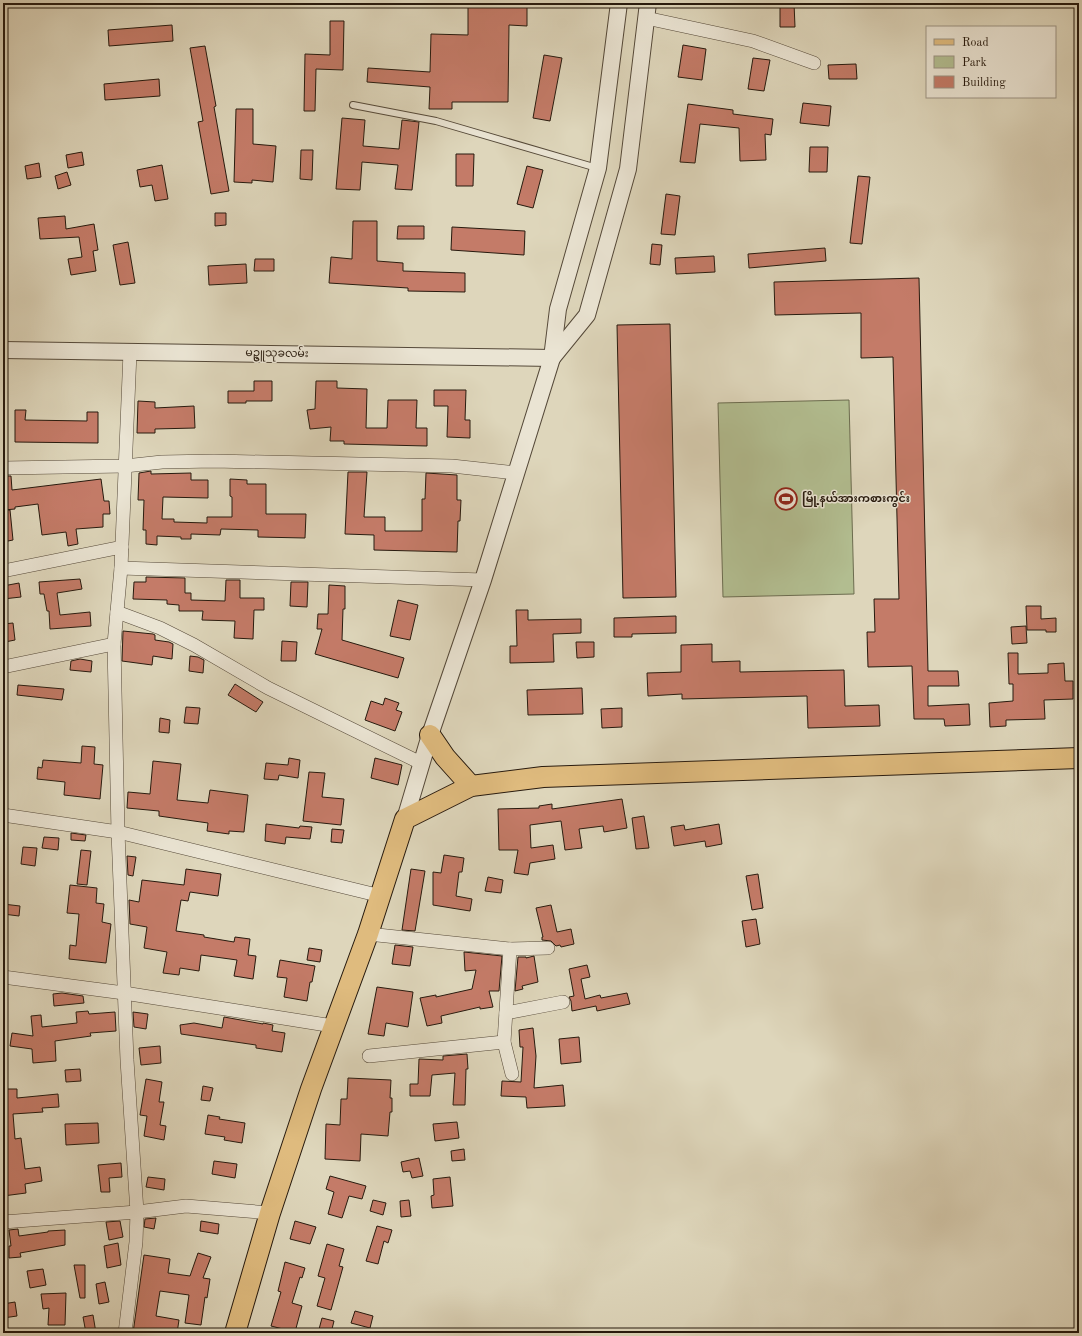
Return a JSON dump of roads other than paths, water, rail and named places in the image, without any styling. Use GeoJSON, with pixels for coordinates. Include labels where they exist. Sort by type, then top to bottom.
{"type":"FeatureCollection","features":[{"type":"Feature","properties":{"kind":"main road"},"geometry":{"type":"LineString","coordinates":[[430,735],[446,757],[471,786]]}},
{"type":"Feature","properties":{"kind":"main road"},"geometry":{"type":"LineString","coordinates":[[235,1333],[270,1213],[311,1089],[368,934],[405,819],[471,786],[543,777],[1079,758]]}},
{"type":"Feature","properties":{"kind":"street"},"geometry":{"type":"LineString","coordinates":[[405,819],[430,735],[483,580],[552,358],[558,309],[598,168],[619,3]]}},
{"type":"Feature","properties":{"kind":"street"},"geometry":{"type":"LineString","coordinates":[[552,358],[587,314],[628,169],[647,10],[753,41],[814,63]]}},
{"type":"Feature","properties":{"kind":"street","name":"မဥ္ဇူသုခလမ်း"},"geometry":{"type":"LineString","coordinates":[[3,350],[552,358]]}},
{"type":"Feature","properties":{"kind":"street"},"geometry":{"type":"LineString","coordinates":[[125,1333],[136,1242],[137,1212],[124,993],[118,832],[114,644],[121,568],[130,352]]}},
{"type":"Feature","properties":{"kind":"street"},"geometry":{"type":"LineString","coordinates":[[3,468],[126,466],[162,462],[214,461],[452,466],[516,473]]}},
{"type":"Feature","properties":{"kind":"street"},"geometry":{"type":"LineString","coordinates":[[3,571],[122,547]]}},
{"type":"Feature","properties":{"kind":"street"},"geometry":{"type":"LineString","coordinates":[[121,568],[483,580]]}},
{"type":"Feature","properties":{"kind":"street"},"geometry":{"type":"LineString","coordinates":[[117,612],[160,628],[187,641],[268,688],[422,763]]}},
{"type":"Feature","properties":{"kind":"street"},"geometry":{"type":"LineString","coordinates":[[3,667],[114,644]]}},
{"type":"Feature","properties":{"kind":"street"},"geometry":{"type":"LineString","coordinates":[[3,814],[118,832],[381,896]]}},
{"type":"Feature","properties":{"kind":"street"},"geometry":{"type":"LineString","coordinates":[[368,934],[510,949],[548,948]]}},
{"type":"Feature","properties":{"kind":"street"},"geometry":{"type":"LineString","coordinates":[[510,949],[504,1042],[512,1074]]}},
{"type":"Feature","properties":{"kind":"street"},"geometry":{"type":"LineString","coordinates":[[3,977],[124,993],[333,1026]]}},
{"type":"Feature","properties":{"kind":"street"},"geometry":{"type":"LineString","coordinates":[[506,1013],[563,1002]]}},
{"type":"Feature","properties":{"kind":"street"},"geometry":{"type":"LineString","coordinates":[[369,1056],[504,1042]]}},
{"type":"Feature","properties":{"kind":"street"},"geometry":{"type":"LineString","coordinates":[[3,1222],[137,1212],[186,1206],[270,1213]]}},
{"type":"Feature","properties":{"kind":"lane"},"geometry":{"type":"LineString","coordinates":[[353,105],[450,125],[598,168]]}},
{"type":"Feature","properties":{"kind":"place","name":"မြို့နယ်အားကစားကွင်း"},"geometry":{"type":"Point","coordinates":[786,499]}}]}
